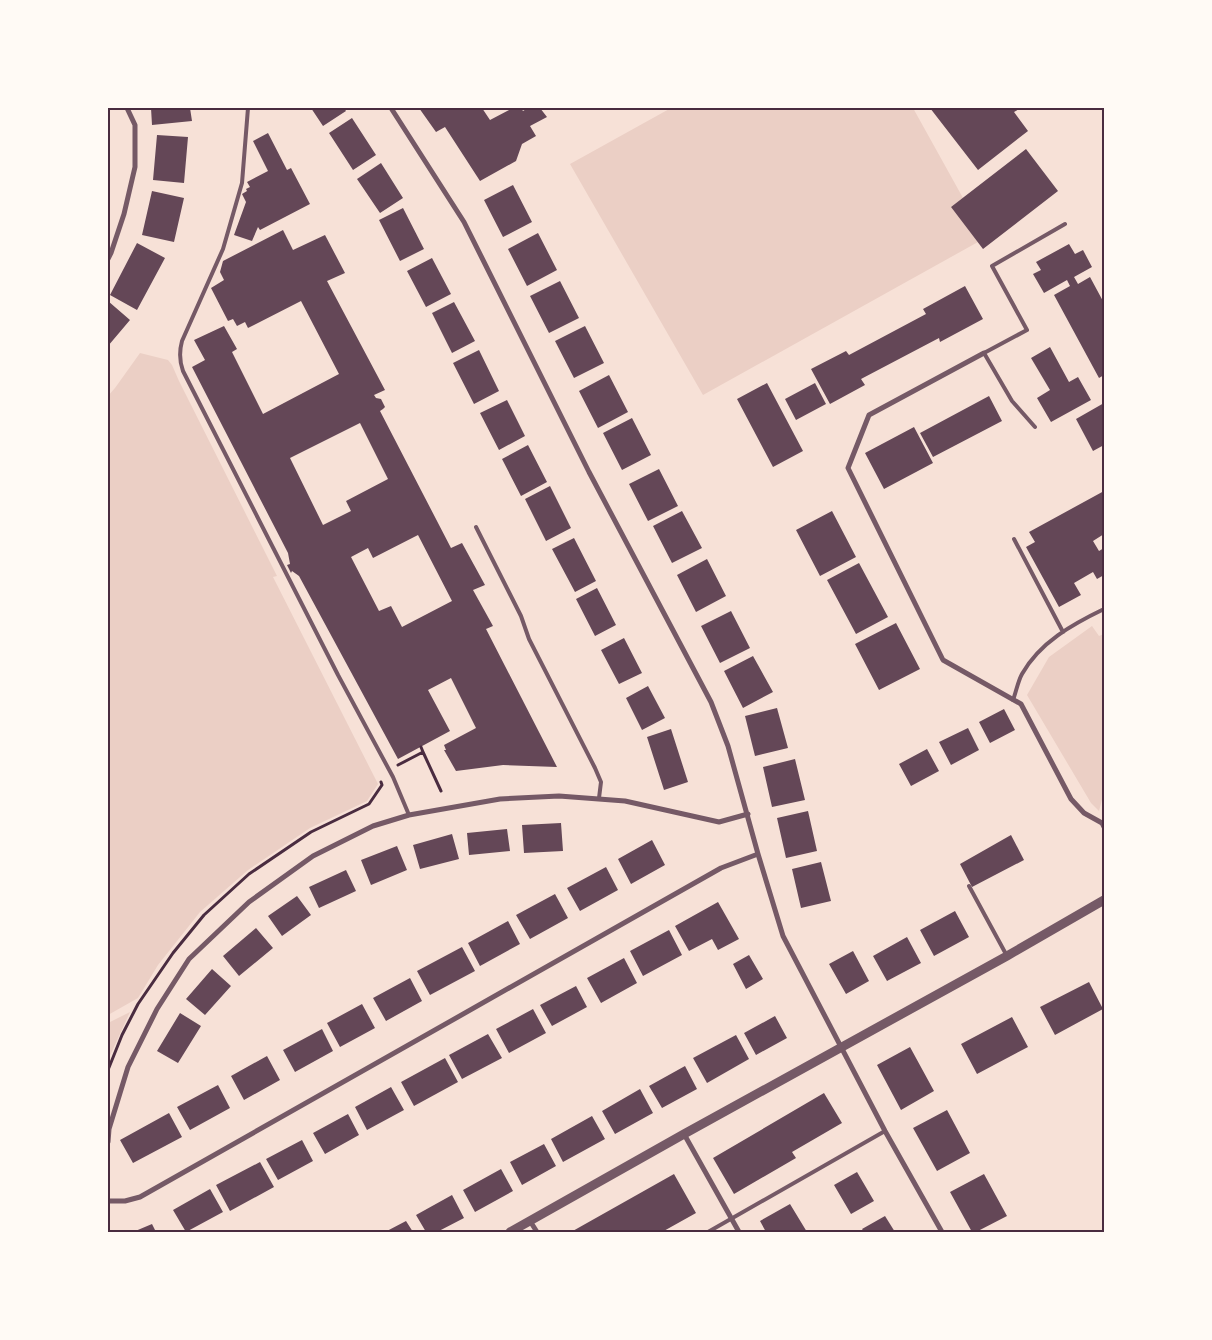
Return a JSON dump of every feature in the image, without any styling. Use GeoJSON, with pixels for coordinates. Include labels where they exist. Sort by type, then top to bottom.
{"type":"FeatureCollection","features":[{"type":"Feature","properties":{"kind":"street"},"geometry":{"type":"LineString","coordinates":[[108,259],[124,214],[134,168],[134,124],[127,108]]}},
{"type":"Feature","properties":{"kind":"street"},"geometry":{"type":"LineString","coordinates":[[391,108],[464,222],[589,472],[711,702],[728,746],[783,936],[885,1131],[942,1232]]}},
{"type":"Feature","properties":{"kind":"street"},"geometry":{"type":"LineString","coordinates":[[984,353],[869,415],[848,468],[943,660],[1021,704],[1071,799],[1084,813],[1103,825]]}},
{"type":"Feature","properties":{"kind":"street"},"geometry":{"type":"LineString","coordinates":[[108,1142],[109,1129],[128,1067],[157,1009],[189,959],[249,902],[313,856],[374,826],[409,815],[500,799],[559,796],[599,798],[625,801],[719,822],[748,814]]}},
{"type":"Feature","properties":{"kind":"street"},"geometry":{"type":"LineString","coordinates":[[108,1202],[125,1201],[140,1197],[720,868],[758,854]]}},
{"type":"Feature","properties":{"kind":"street"},"geometry":{"type":"LineString","coordinates":[[510,1232],[1007,956],[1104,900]]}},
{"type":"Feature","properties":{"kind":"street"},"geometry":{"type":"LineString","coordinates":[[684,1134],[739,1232]]}},
{"type":"Feature","properties":{"kind":"street"},"geometry":{"type":"LineString","coordinates":[[530,1221],[537,1232]]}},
{"type":"Feature","properties":{"kind":"lane"},"geometry":{"type":"LineString","coordinates":[[248,108],[242,182],[223,249],[182,341],[179,352],[180,362],[338,675],[389,770],[409,815]]}},
{"type":"Feature","properties":{"kind":"lane"},"geometry":{"type":"LineString","coordinates":[[1035,427],[1012,401],[984,353],[1027,330],[992,266],[1065,224]]}},
{"type":"Feature","properties":{"kind":"lane"},"geometry":{"type":"LineString","coordinates":[[476,527],[521,616],[529,639],[595,768],[601,782],[599,798]]}},
{"type":"Feature","properties":{"kind":"lane"},"geometry":{"type":"LineString","coordinates":[[1014,539],[1063,632]]}},
{"type":"Feature","properties":{"kind":"lane"},"geometry":{"type":"LineString","coordinates":[[1014,700],[1021,675],[1035,655],[1063,632],[1081,620],[1104,609]]}},
{"type":"Feature","properties":{"kind":"lane"},"geometry":{"type":"LineString","coordinates":[[1103,825],[1104,816]]}},
{"type":"Feature","properties":{"kind":"lane"},"geometry":{"type":"LineString","coordinates":[[969,886],[1007,956]]}},
{"type":"Feature","properties":{"kind":"lane"},"geometry":{"type":"LineString","coordinates":[[708,1232],[885,1131]]}},
{"type":"Feature","properties":{"kind":"path"},"geometry":{"type":"LineString","coordinates":[[421,747],[441,792]]}},
{"type":"Feature","properties":{"kind":"path"},"geometry":{"type":"LineString","coordinates":[[389,770],[423,752]]}},
{"type":"Feature","properties":{"kind":"shaded area"},"geometry":{"type":"Polygon","coordinates":[[[671,108],[913,108],[963,198],[951,207],[978,242],[703,395],[570,164],[671,108]]]}},
{"type":"Feature","properties":{"kind":"shaded area"},"geometry":{"type":"Polygon","coordinates":[[[140,353],[168,360],[172,365],[277,576],[273,577],[378,784],[367,801],[310,828],[248,870],[200,912],[158,965],[138,998],[108,1015],[108,396],[140,353]]]}},
{"type":"Feature","properties":{"kind":"shaded area"},"geometry":{"type":"Polygon","coordinates":[[[1092,626],[1099,636],[1104,634],[1104,792],[1099,811],[1091,803],[1027,695],[1049,657],[1092,626]]]}},
{"type":"Feature","properties":{"kind":"shaded area"},"geometry":{"type":"Polygon","coordinates":[[[130,1012],[108,1060],[108,1023],[130,1012]]]}},
{"type":"Feature","properties":{"kind":"building"},"geometry":{"type":"Polygon","coordinates":[[[151,108],[190,108],[192,121],[152,125],[151,108]]]}},
{"type":"Feature","properties":{"kind":"building"},"geometry":{"type":"Polygon","coordinates":[[[311,108],[344,108],[346,111],[323,126],[311,108]]]}},
{"type":"Feature","properties":{"kind":"building"},"geometry":{"type":"Polygon","coordinates":[[[419,108],[482,108],[490,120],[513,108],[521,108],[523,111],[528,108],[540,108],[547,117],[530,126],[536,136],[522,144],[516,161],[480,181],[445,127],[436,132],[419,108]]]}},
{"type":"Feature","properties":{"kind":"building"},"geometry":{"type":"Polygon","coordinates":[[[930,108],[1021,108],[1014,112],[1028,131],[978,170],[930,108]]]}},
{"type":"Feature","properties":{"kind":"building"},"geometry":{"type":"Polygon","coordinates":[[[352,118],[376,155],[353,170],[329,133],[352,118]]]}},
{"type":"Feature","properties":{"kind":"building"},"geometry":{"type":"Polygon","coordinates":[[[268,133],[287,170],[291,168],[310,204],[260,230],[258,227],[252,241],[234,235],[246,202],[242,194],[250,187],[247,182],[268,171],[253,141],[268,133]]]}},
{"type":"Feature","properties":{"kind":"building"},"geometry":{"type":"Polygon","coordinates":[[[157,135],[188,137],[184,183],[153,180],[157,135]]]}},
{"type":"Feature","properties":{"kind":"building"},"geometry":{"type":"Polygon","coordinates":[[[1026,149],[1058,191],[983,249],[951,207],[1026,149]]]}},
{"type":"Feature","properties":{"kind":"building"},"geometry":{"type":"Polygon","coordinates":[[[381,163],[403,198],[380,213],[357,179],[381,163]]]}},
{"type":"Feature","properties":{"kind":"building"},"geometry":{"type":"Polygon","coordinates":[[[513,185],[532,222],[503,237],[484,200],[513,185]]]}},
{"type":"Feature","properties":{"kind":"building"},"geometry":{"type":"Polygon","coordinates":[[[152,191],[184,198],[174,242],[142,235],[152,191]]]}},
{"type":"Feature","properties":{"kind":"building"},"geometry":{"type":"Polygon","coordinates":[[[403,208],[424,249],[400,261],[379,220],[403,208]]]}},
{"type":"Feature","properties":{"kind":"building"},"geometry":{"type":"Polygon","coordinates":[[[283,230],[293,250],[325,235],[345,273],[327,281],[385,390],[374,395],[376,398],[381,399],[385,407],[380,411],[451,548],[462,543],[485,585],[473,590],[493,626],[486,629],[557,767],[503,765],[456,771],[444,750],[446,750],[444,745],[476,728],[451,678],[428,690],[450,731],[398,759],[299,576],[292,571],[291,573],[287,565],[290,564],[288,553],[192,367],[205,360],[194,340],[224,326],[237,349],[232,352],[263,414],[339,374],[301,301],[248,328],[245,322],[237,326],[233,319],[228,321],[211,288],[224,280],[220,272],[223,261],[283,230]],[[360,423],[290,458],[323,525],[351,511],[346,501],[388,479],[360,423]],[[418,535],[373,558],[368,548],[351,557],[379,611],[391,606],[402,627],[452,601],[418,535]]]}},
{"type":"Feature","properties":{"kind":"building"},"geometry":{"type":"Polygon","coordinates":[[[538,233],[557,270],[527,286],[508,249],[538,233]]]}},
{"type":"Feature","properties":{"kind":"building"},"geometry":{"type":"Polygon","coordinates":[[[137,243],[165,258],[137,310],[110,295],[137,243]]]}},
{"type":"Feature","properties":{"kind":"building"},"geometry":{"type":"Polygon","coordinates":[[[1069,244],[1075,254],[1083,250],[1092,267],[1074,277],[1078,284],[1090,277],[1104,303],[1104,375],[1099,378],[1054,295],[1070,286],[1067,280],[1044,293],[1033,274],[1041,270],[1036,262],[1069,244]]]}},
{"type":"Feature","properties":{"kind":"building"},"geometry":{"type":"Polygon","coordinates":[[[432,258],[451,294],[426,307],[407,271],[432,258]]]}},
{"type":"Feature","properties":{"kind":"building"},"geometry":{"type":"Polygon","coordinates":[[[560,281],[579,318],[549,333],[530,296],[560,281]]]}},
{"type":"Feature","properties":{"kind":"building"},"geometry":{"type":"Polygon","coordinates":[[[965,286],[983,319],[940,342],[939,338],[861,379],[865,385],[830,404],[811,369],[846,351],[849,355],[926,314],[923,309],[965,286]]]}},
{"type":"Feature","properties":{"kind":"building"},"geometry":{"type":"Polygon","coordinates":[[[108,301],[130,320],[108,346],[108,301]]]}},
{"type":"Feature","properties":{"kind":"building"},"geometry":{"type":"Polygon","coordinates":[[[454,302],[475,341],[452,353],[432,313],[454,302]]]}},
{"type":"Feature","properties":{"kind":"building"},"geometry":{"type":"Polygon","coordinates":[[[585,326],[604,363],[574,378],[555,341],[585,326]]]}},
{"type":"Feature","properties":{"kind":"building"},"geometry":{"type":"Polygon","coordinates":[[[1050,347],[1069,382],[1078,377],[1091,400],[1051,422],[1037,398],[1050,390],[1031,358],[1050,347]]]}},
{"type":"Feature","properties":{"kind":"building"},"geometry":{"type":"Polygon","coordinates":[[[479,350],[499,391],[474,404],[453,363],[479,350]]]}},
{"type":"Feature","properties":{"kind":"building"},"geometry":{"type":"Polygon","coordinates":[[[609,375],[628,412],[598,428],[579,391],[609,375]]]}},
{"type":"Feature","properties":{"kind":"building"},"geometry":{"type":"Polygon","coordinates":[[[767,383],[803,451],[773,467],[737,399],[767,383]]]}},
{"type":"Feature","properties":{"kind":"building"},"geometry":{"type":"Polygon","coordinates":[[[815,383],[826,404],[796,420],[785,399],[815,383]]]}},
{"type":"Feature","properties":{"kind":"building"},"geometry":{"type":"Polygon","coordinates":[[[989,396],[1002,421],[933,457],[920,433],[989,396]]]}},
{"type":"Feature","properties":{"kind":"building"},"geometry":{"type":"Polygon","coordinates":[[[507,400],[525,436],[499,450],[480,413],[507,400]]]}},
{"type":"Feature","properties":{"kind":"building"},"geometry":{"type":"Polygon","coordinates":[[[1104,403],[1104,445],[1093,451],[1076,419],[1104,403]]]}},
{"type":"Feature","properties":{"kind":"building"},"geometry":{"type":"Polygon","coordinates":[[[632,418],[651,455],[622,470],[603,433],[632,418]]]}},
{"type":"Feature","properties":{"kind":"building"},"geometry":{"type":"Polygon","coordinates":[[[914,427],[933,463],[884,489],[865,453],[914,427]]]}},
{"type":"Feature","properties":{"kind":"building"},"geometry":{"type":"Polygon","coordinates":[[[528,445],[547,482],[521,496],[502,459],[528,445]]]}},
{"type":"Feature","properties":{"kind":"building"},"geometry":{"type":"Polygon","coordinates":[[[659,469],[678,506],[648,521],[629,484],[659,469]]]}},
{"type":"Feature","properties":{"kind":"building"},"geometry":{"type":"Polygon","coordinates":[[[550,486],[571,528],[546,541],[525,499],[550,486]]]}},
{"type":"Feature","properties":{"kind":"building"},"geometry":{"type":"Polygon","coordinates":[[[1104,491],[1104,534],[1093,541],[1099,551],[1104,548],[1104,575],[1097,579],[1093,572],[1074,583],[1081,595],[1059,607],[1026,547],[1035,542],[1029,532],[1104,491]]]}},
{"type":"Feature","properties":{"kind":"building"},"geometry":{"type":"Polygon","coordinates":[[[682,511],[702,548],[672,563],[653,526],[682,511]]]}},
{"type":"Feature","properties":{"kind":"building"},"geometry":{"type":"Polygon","coordinates":[[[832,511],[856,557],[820,576],[796,530],[832,511]]]}},
{"type":"Feature","properties":{"kind":"building"},"geometry":{"type":"Polygon","coordinates":[[[574,538],[596,581],[575,592],[552,549],[574,538]]]}},
{"type":"Feature","properties":{"kind":"building"},"geometry":{"type":"Polygon","coordinates":[[[707,559],[726,596],[696,612],[677,575],[707,559]]]}},
{"type":"Feature","properties":{"kind":"building"},"geometry":{"type":"Polygon","coordinates":[[[859,563],[888,617],[856,634],[827,580],[859,563]]]}},
{"type":"Feature","properties":{"kind":"building"},"geometry":{"type":"Polygon","coordinates":[[[597,588],[616,625],[595,636],[576,599],[597,588]]]}},
{"type":"Feature","properties":{"kind":"building"},"geometry":{"type":"Polygon","coordinates":[[[731,611],[750,648],[720,663],[701,626],[731,611]]]}},
{"type":"Feature","properties":{"kind":"building"},"geometry":{"type":"Polygon","coordinates":[[[896,623],[920,669],[879,690],[855,644],[896,623]]]}},
{"type":"Feature","properties":{"kind":"building"},"geometry":{"type":"Polygon","coordinates":[[[624,638],[642,673],[619,684],[601,650],[624,638]]]}},
{"type":"Feature","properties":{"kind":"building"},"geometry":{"type":"Polygon","coordinates":[[[753,656],[773,692],[743,708],[724,671],[753,656]]]}},
{"type":"Feature","properties":{"kind":"building"},"geometry":{"type":"Polygon","coordinates":[[[648,686],[665,718],[642,730],[626,698],[648,686]]]}},
{"type":"Feature","properties":{"kind":"building"},"geometry":{"type":"Polygon","coordinates":[[[777,708],[788,748],[755,756],[745,716],[777,708]]]}},
{"type":"Feature","properties":{"kind":"building"},"geometry":{"type":"Polygon","coordinates":[[[1004,709],[1015,730],[990,743],[979,722],[1004,709]]]}},
{"type":"Feature","properties":{"kind":"building"},"geometry":{"type":"Polygon","coordinates":[[[968,728],[979,750],[951,765],[939,742],[968,728]]]}},
{"type":"Feature","properties":{"kind":"building"},"geometry":{"type":"Polygon","coordinates":[[[671,729],[688,782],[664,790],[647,737],[671,729]]]}},
{"type":"Feature","properties":{"kind":"building"},"geometry":{"type":"Polygon","coordinates":[[[927,749],[939,771],[911,786],[899,764],[927,749]]]}},
{"type":"Feature","properties":{"kind":"building"},"geometry":{"type":"Polygon","coordinates":[[[795,759],[805,800],[772,807],[763,767],[795,759]]]}},
{"type":"Feature","properties":{"kind":"building"},"geometry":{"type":"Polygon","coordinates":[[[808,811],[817,851],[786,858],[777,818],[808,811]]]}},
{"type":"Feature","properties":{"kind":"building"},"geometry":{"type":"Polygon","coordinates":[[[561,823],[563,851],[524,853],[522,825],[561,823]]]}},
{"type":"Feature","properties":{"kind":"building"},"geometry":{"type":"Polygon","coordinates":[[[507,829],[510,851],[469,855],[467,833],[507,829]]]}},
{"type":"Feature","properties":{"kind":"building"},"geometry":{"type":"Polygon","coordinates":[[[452,834],[459,859],[420,869],[413,845],[452,834]]]}},
{"type":"Feature","properties":{"kind":"building"},"geometry":{"type":"Polygon","coordinates":[[[1011,835],[1024,860],[972,887],[960,864],[1011,835]]]}},
{"type":"Feature","properties":{"kind":"building"},"geometry":{"type":"Polygon","coordinates":[[[652,840],[665,865],[631,884],[618,859],[652,840]]]}},
{"type":"Feature","properties":{"kind":"building"},"geometry":{"type":"Polygon","coordinates":[[[397,846],[407,870],[371,885],[361,860],[397,846]]]}},
{"type":"Feature","properties":{"kind":"building"},"geometry":{"type":"Polygon","coordinates":[[[821,862],[831,901],[801,908],[792,869],[821,862]]]}},
{"type":"Feature","properties":{"kind":"building"},"geometry":{"type":"Polygon","coordinates":[[[606,867],[618,890],[580,911],[567,888],[606,867]]]}},
{"type":"Feature","properties":{"kind":"building"},"geometry":{"type":"Polygon","coordinates":[[[346,870],[356,891],[319,908],[309,887],[346,870]]]}},
{"type":"Feature","properties":{"kind":"building"},"geometry":{"type":"Polygon","coordinates":[[[555,894],[568,918],[530,939],[516,915],[555,894]]]}},
{"type":"Feature","properties":{"kind":"building"},"geometry":{"type":"Polygon","coordinates":[[[297,896],[311,915],[282,936],[268,916],[297,896]]]}},
{"type":"Feature","properties":{"kind":"building"},"geometry":{"type":"Polygon","coordinates":[[[718,902],[739,939],[718,950],[712,939],[689,951],[675,926],[718,902]]]}},
{"type":"Feature","properties":{"kind":"building"},"geometry":{"type":"Polygon","coordinates":[[[955,911],[969,937],[934,956],[920,930],[955,911]]]}},
{"type":"Feature","properties":{"kind":"building"},"geometry":{"type":"Polygon","coordinates":[[[508,921],[520,944],[480,966],[468,943],[508,921]]]}},
{"type":"Feature","properties":{"kind":"building"},"geometry":{"type":"Polygon","coordinates":[[[256,928],[273,948],[239,976],[223,956],[256,928]]]}},
{"type":"Feature","properties":{"kind":"building"},"geometry":{"type":"Polygon","coordinates":[[[669,930],[682,955],[643,976],[630,951],[669,930]]]}},
{"type":"Feature","properties":{"kind":"building"},"geometry":{"type":"Polygon","coordinates":[[[907,937],[921,963],[887,981],[873,956],[907,937]]]}},
{"type":"Feature","properties":{"kind":"building"},"geometry":{"type":"Polygon","coordinates":[[[462,947],[475,971],[430,995],[417,971],[462,947]]]}},
{"type":"Feature","properties":{"kind":"building"},"geometry":{"type":"Polygon","coordinates":[[[853,951],[869,981],[846,994],[829,964],[853,951]]]}},
{"type":"Feature","properties":{"kind":"building"},"geometry":{"type":"Polygon","coordinates":[[[749,955],[763,979],[746,989],[733,964],[749,955]]]}},
{"type":"Feature","properties":{"kind":"building"},"geometry":{"type":"Polygon","coordinates":[[[624,958],[637,983],[601,1003],[587,978],[624,958]]]}},
{"type":"Feature","properties":{"kind":"building"},"geometry":{"type":"Polygon","coordinates":[[[212,969],[231,986],[205,1015],[186,999],[212,969]]]}},
{"type":"Feature","properties":{"kind":"building"},"geometry":{"type":"Polygon","coordinates":[[[410,978],[422,1001],[386,1021],[373,998],[410,978]]]}},
{"type":"Feature","properties":{"kind":"building"},"geometry":{"type":"Polygon","coordinates":[[[1089,982],[1103,1009],[1055,1035],[1040,1007],[1089,982]]]}},
{"type":"Feature","properties":{"kind":"building"},"geometry":{"type":"Polygon","coordinates":[[[576,986],[587,1007],[552,1026],[540,1005],[576,986]]]}},
{"type":"Feature","properties":{"kind":"building"},"geometry":{"type":"Polygon","coordinates":[[[362,1004],[375,1028],[340,1047],[327,1023],[362,1004]]]}},
{"type":"Feature","properties":{"kind":"building"},"geometry":{"type":"Polygon","coordinates":[[[533,1009],[546,1033],[509,1053],[496,1029],[533,1009]]]}},
{"type":"Feature","properties":{"kind":"building"},"geometry":{"type":"Polygon","coordinates":[[[180,1013],[201,1026],[178,1063],[157,1051],[180,1013]]]}},
{"type":"Feature","properties":{"kind":"building"},"geometry":{"type":"Polygon","coordinates":[[[775,1016],[787,1038],[756,1055],[744,1033],[775,1016]]]}},
{"type":"Feature","properties":{"kind":"building"},"geometry":{"type":"Polygon","coordinates":[[[1012,1017],[1028,1047],[977,1074],[961,1044],[1012,1017]]]}},
{"type":"Feature","properties":{"kind":"building"},"geometry":{"type":"Polygon","coordinates":[[[322,1029],[333,1051],[295,1072],[283,1050],[322,1029]]]}},
{"type":"Feature","properties":{"kind":"building"},"geometry":{"type":"Polygon","coordinates":[[[488,1034],[502,1058],[462,1079],[449,1055],[488,1034]]]}},
{"type":"Feature","properties":{"kind":"building"},"geometry":{"type":"Polygon","coordinates":[[[736,1035],[749,1059],[707,1083],[693,1058],[736,1035]]]}},
{"type":"Feature","properties":{"kind":"building"},"geometry":{"type":"Polygon","coordinates":[[[910,1047],[934,1091],[901,1110],[877,1065],[910,1047]]]}},
{"type":"Feature","properties":{"kind":"building"},"geometry":{"type":"Polygon","coordinates":[[[267,1056],[280,1080],[244,1100],[231,1076],[267,1056]]]}},
{"type":"Feature","properties":{"kind":"building"},"geometry":{"type":"Polygon","coordinates":[[[445,1058],[458,1082],[414,1106],[401,1082],[445,1058]]]}},
{"type":"Feature","properties":{"kind":"building"},"geometry":{"type":"Polygon","coordinates":[[[685,1066],[697,1089],[662,1108],[649,1086],[685,1066]]]}},
{"type":"Feature","properties":{"kind":"building"},"geometry":{"type":"Polygon","coordinates":[[[218,1085],[230,1108],[190,1130],[177,1107],[218,1085]]]}},
{"type":"Feature","properties":{"kind":"building"},"geometry":{"type":"Polygon","coordinates":[[[391,1087],[404,1110],[367,1130],[355,1107],[391,1087]]]}},
{"type":"Feature","properties":{"kind":"building"},"geometry":{"type":"Polygon","coordinates":[[[640,1089],[653,1113],[615,1134],[602,1111],[640,1089]]]}},
{"type":"Feature","properties":{"kind":"building"},"geometry":{"type":"Polygon","coordinates":[[[824,1093],[842,1123],[792,1152],[796,1158],[734,1194],[713,1158],[824,1093]]]}},
{"type":"Feature","properties":{"kind":"building"},"geometry":{"type":"Polygon","coordinates":[[[947,1110],[970,1153],[937,1171],[913,1128],[947,1110]]]}},
{"type":"Feature","properties":{"kind":"building"},"geometry":{"type":"Polygon","coordinates":[[[169,1113],[182,1137],[133,1163],[120,1140],[169,1113]]]}},
{"type":"Feature","properties":{"kind":"building"},"geometry":{"type":"Polygon","coordinates":[[[348,1114],[359,1135],[325,1154],[313,1133],[348,1114]]]}},
{"type":"Feature","properties":{"kind":"building"},"geometry":{"type":"Polygon","coordinates":[[[592,1116],[605,1139],[563,1162],[551,1139],[592,1116]]]}},
{"type":"Feature","properties":{"kind":"building"},"geometry":{"type":"Polygon","coordinates":[[[302,1140],[313,1161],[278,1180],[266,1159],[302,1140]]]}},
{"type":"Feature","properties":{"kind":"building"},"geometry":{"type":"Polygon","coordinates":[[[544,1144],[556,1166],[522,1185],[510,1162],[544,1144]]]}},
{"type":"Feature","properties":{"kind":"building"},"geometry":{"type":"Polygon","coordinates":[[[260,1162],[274,1187],[230,1211],[216,1185],[260,1162]]]}},
{"type":"Feature","properties":{"kind":"building"},"geometry":{"type":"Polygon","coordinates":[[[501,1169],[513,1191],[475,1212],[463,1190],[501,1169]]]}},
{"type":"Feature","properties":{"kind":"building"},"geometry":{"type":"Polygon","coordinates":[[[857,1172],[874,1201],[851,1214],[834,1185],[857,1172]]]}},
{"type":"Feature","properties":{"kind":"building"},"geometry":{"type":"Polygon","coordinates":[[[674,1174],[696,1213],[662,1232],[571,1232],[674,1174]]]}},
{"type":"Feature","properties":{"kind":"building"},"geometry":{"type":"Polygon","coordinates":[[[984,1174],[1007,1216],[976,1232],[972,1232],[950,1192],[984,1174]]]}},
{"type":"Feature","properties":{"kind":"building"},"geometry":{"type":"Polygon","coordinates":[[[210,1189],[223,1212],[186,1232],[173,1210],[210,1189]]]}},
{"type":"Feature","properties":{"kind":"building"},"geometry":{"type":"Polygon","coordinates":[[[452,1195],[464,1218],[437,1232],[426,1232],[416,1215],[452,1195]]]}},
{"type":"Feature","properties":{"kind":"building"},"geometry":{"type":"Polygon","coordinates":[[[790,1204],[807,1232],[766,1232],[760,1221],[790,1204]]]}},
{"type":"Feature","properties":{"kind":"building"},"geometry":{"type":"Polygon","coordinates":[[[885,1216],[895,1232],[864,1232],[862,1229],[885,1216]]]}},
{"type":"Feature","properties":{"kind":"building"},"geometry":{"type":"Polygon","coordinates":[[[406,1221],[413,1232],[385,1232],[406,1221]]]}},
{"type":"Feature","properties":{"kind":"building"},"geometry":{"type":"Polygon","coordinates":[[[152,1224],[156,1232],[133,1232],[152,1224]]]}}]}
